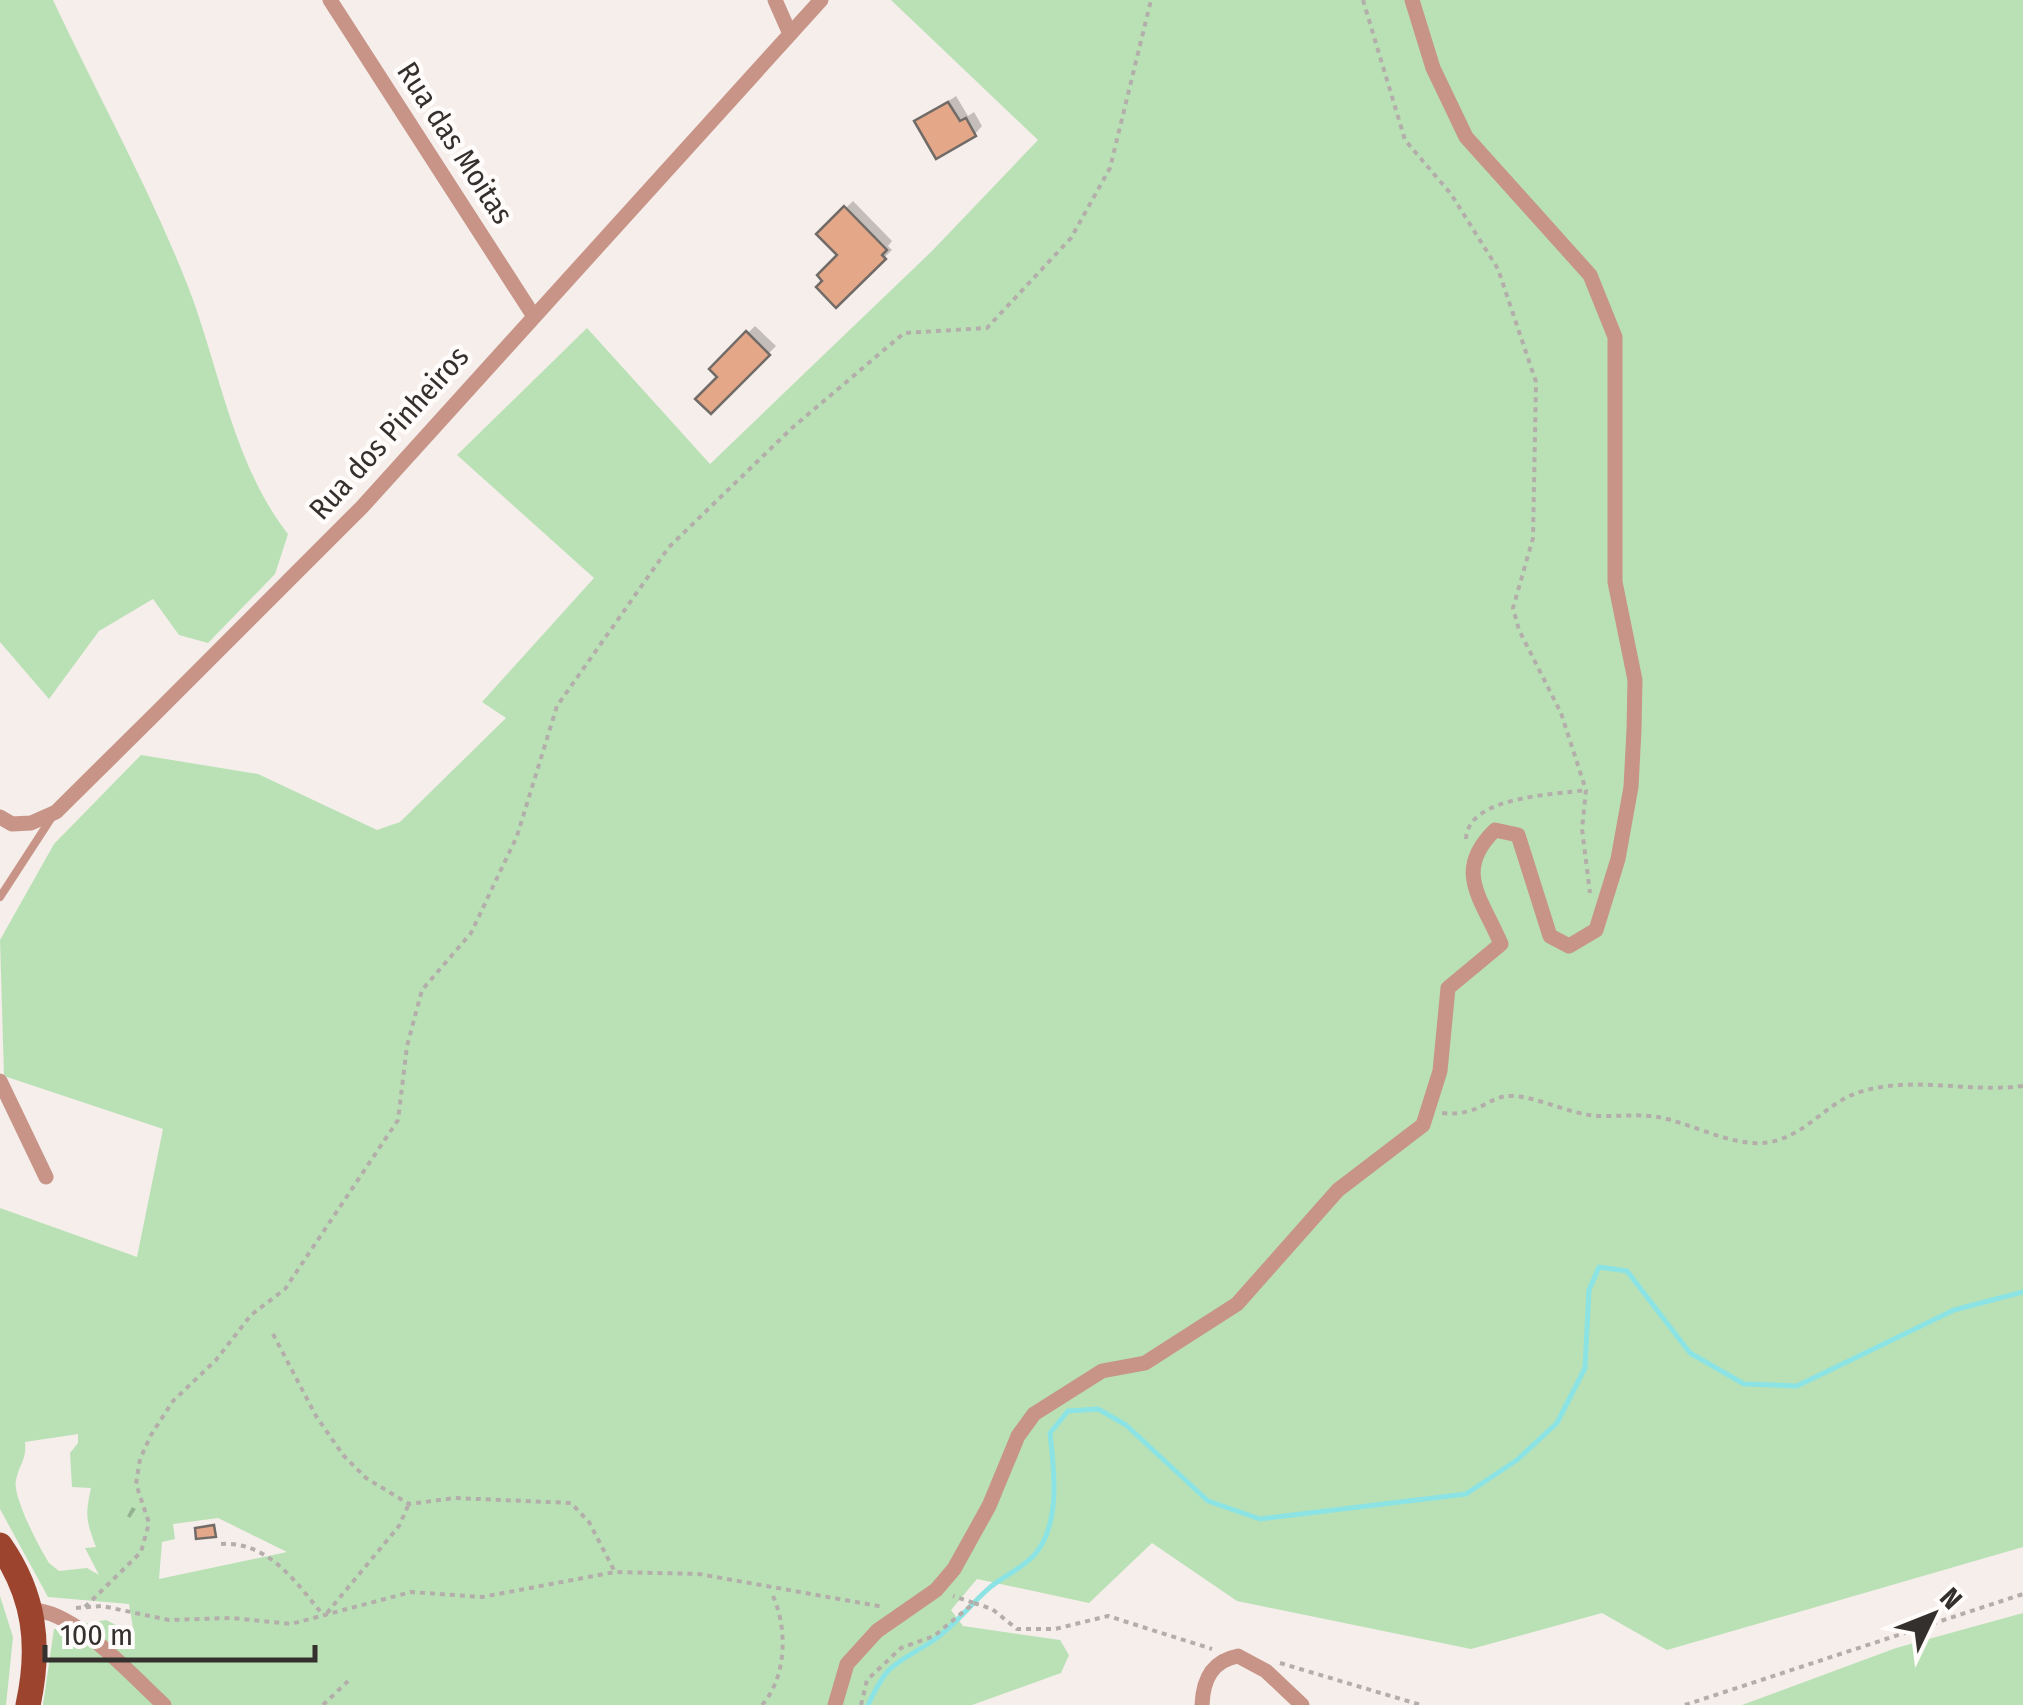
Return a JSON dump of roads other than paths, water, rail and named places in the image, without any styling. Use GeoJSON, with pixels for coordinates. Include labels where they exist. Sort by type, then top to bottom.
{"type":"FeatureCollection","features":[{"type":"Feature","properties":{"kind":"main road"},"geometry":{"type":"LineString","coordinates":[[0,1545],[42,1610],[28,1705]]}},
{"type":"Feature","properties":{"kind":"street","name":"Rua das Moitas"},"geometry":{"type":"LineString","coordinates":[[330,0],[533,315]]}},
{"type":"Feature","properties":{"kind":"street"},"geometry":{"type":"LineString","coordinates":[[775,0],[790,34]]}},
{"type":"Feature","properties":{"kind":"street","name":"Rua dos Pinheiros"},"geometry":{"type":"LineString","coordinates":[[56,812],[362,507],[821,0]]}},
{"type":"Feature","properties":{"kind":"street"},"geometry":{"type":"LineString","coordinates":[[835,1705],[848,1664],[903,1612],[936,1590],[972,1539],[1018,1436],[1034,1414],[1102,1370],[1145,1363],[1238,1304],[1338,1190],[1424,1125],[1440,1072],[1448,988],[1501,944],[1470,872],[1475,850],[1496,830],[1518,834],[1550,936],[1569,946],[1596,930],[1618,859],[1631,787],[1635,680],[1615,582],[1615,337],[1590,274],[1466,137],[1433,68],[1412,0]]}},
{"type":"Feature","properties":{"kind":"street"},"geometry":{"type":"LineString","coordinates":[[0,817],[12,824],[30,823],[56,812]]}},
{"type":"Feature","properties":{"kind":"street"},"geometry":{"type":"LineString","coordinates":[[0,1082],[46,1177]]}},
{"type":"Feature","properties":{"kind":"street"},"geometry":{"type":"LineString","coordinates":[[42,1610],[164,1705]]}},
{"type":"Feature","properties":{"kind":"street"},"geometry":{"type":"LineString","coordinates":[[1202,1705],[1208,1675],[1218,1663],[1238,1656],[1266,1670],[1302,1705]]}},
{"type":"Feature","properties":{"kind":"lane"},"geometry":{"type":"LineString","coordinates":[[0,897],[56,812]]}},
{"type":"Feature","properties":{"kind":"waterway"},"geometry":{"type":"LineString","coordinates":[[868,1705],[893,1666],[939,1636],[987,1590],[1036,1553],[1052,1511],[1050,1433],[1068,1411],[1098,1409],[1126,1425],[1208,1501],[1260,1519],[1466,1494],[1517,1460],[1557,1423],[1585,1368],[1589,1290],[1599,1267],[1627,1271],[1690,1353],[1744,1384],[1797,1386],[1954,1310],[2023,1292]]}}]}
